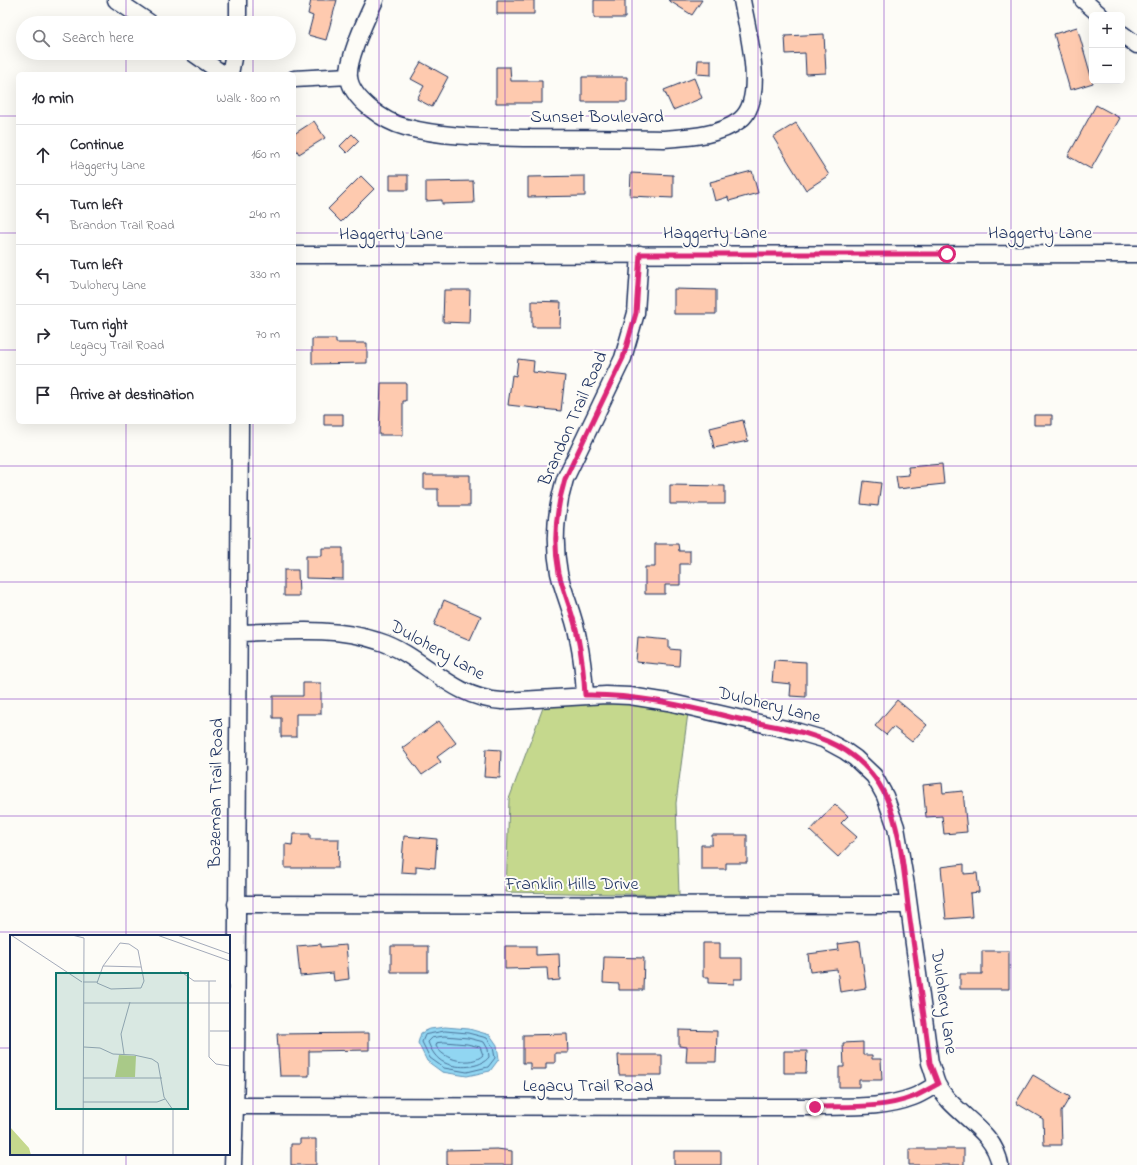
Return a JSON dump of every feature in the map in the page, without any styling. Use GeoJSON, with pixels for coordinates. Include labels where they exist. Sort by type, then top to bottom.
{"type":"FeatureCollection","features":[{"type":"Feature","properties":{"kind":"street"},"geometry":{"type":"LineString","coordinates":[[116,0],[140,16]]}},
{"type":"Feature","properties":{"kind":"street"},"geometry":{"type":"LineString","coordinates":[[238,0],[238,16]]}},
{"type":"Feature","properties":{"kind":"street"},"geometry":{"type":"LineString","coordinates":[[296,79],[349,76],[354,52],[375,0]]}},
{"type":"Feature","properties":{"kind":"street","name":"Sunset Boulevard"},"geometry":{"type":"LineString","coordinates":[[349,76],[350,85],[357,95],[388,120],[403,127],[431,133],[471,137],[664,138],[692,136],[715,132],[732,126],[744,116],[749,106],[753,88],[754,66],[742,0]]}},
{"type":"Feature","properties":{"kind":"street"},"geometry":{"type":"LineString","coordinates":[[1083,0],[1097,12]]}},
{"type":"Feature","properties":{"kind":"street"},"geometry":{"type":"LineString","coordinates":[[1125,36],[1137,46]]}},
{"type":"Feature","properties":{"kind":"street"},"geometry":{"type":"LineString","coordinates":[[203,60],[220,72]]}},
{"type":"Feature","properties":{"kind":"street"},"geometry":{"type":"LineString","coordinates":[[230,72],[233,60]]}},
{"type":"Feature","properties":{"kind":"street","name":"Brandon Trail Road"},"geometry":{"type":"LineString","coordinates":[[585,695],[578,637],[559,572],[556,544],[556,521],[560,494],[565,479],[623,358],[634,325],[640,278],[640,254]]}},
{"type":"Feature","properties":{"kind":"street","name":"Haggerty Lane"},"geometry":{"type":"LineString","coordinates":[[296,255],[1137,254]]}},
{"type":"Feature","properties":{"kind":"street","name":"Bozeman Trail Road"},"geometry":{"type":"LineString","coordinates":[[233,1165],[235,1106],[240,424]]}},
{"type":"Feature","properties":{"kind":"street","name":"Dulohery Lane"},"geometry":{"type":"LineString","coordinates":[[239,633],[337,633],[379,641],[399,651],[455,688],[469,695],[488,700],[502,701],[585,695],[630,696],[668,702],[799,732],[822,739],[845,751],[874,776],[890,806],[896,827],[930,1063],[938,1084],[954,1105],[986,1135],[999,1155],[1000,1165]]}},
{"type":"Feature","properties":{"kind":"street","name":"Franklin Hills Drive"},"geometry":{"type":"LineString","coordinates":[[236,904],[908,905]]}},
{"type":"Feature","properties":{"kind":"street","name":"Legacy Trail Road"},"geometry":{"type":"LineString","coordinates":[[235,1106],[868,1106],[892,1103],[914,1097],[938,1084]]}},
{"type":"Feature","properties":{"kind":"green space"},"geometry":{"type":"Polygon","coordinates":[[[614,702],[688,713],[676,803],[679,895],[506,892],[509,799],[544,705],[614,702]]]}},
{"type":"Feature","properties":{"kind":"water"},"geometry":{"type":"Polygon","coordinates":[[[445,1027],[469,1029],[490,1035],[497,1045],[499,1059],[490,1071],[467,1076],[442,1072],[427,1061],[418,1043],[421,1033],[430,1029],[445,1027]]]}},
{"type":"Feature","properties":{"kind":"building"},"geometry":{"type":"Polygon","coordinates":[[[311,0],[337,0],[326,40],[308,35],[313,16],[308,14],[311,0]]]}},
{"type":"Feature","properties":{"kind":"building"},"geometry":{"type":"Polygon","coordinates":[[[497,0],[534,0],[534,14],[497,14],[497,0]]]}},
{"type":"Feature","properties":{"kind":"building"},"geometry":{"type":"Polygon","coordinates":[[[594,0],[625,0],[625,18],[594,18],[594,0]]]}},
{"type":"Feature","properties":{"kind":"building"},"geometry":{"type":"Polygon","coordinates":[[[668,0],[702,0],[692,15],[668,0]]]}},
{"type":"Feature","properties":{"kind":"building"},"geometry":{"type":"Polygon","coordinates":[[[1077,27],[1089,69],[1090,84],[1070,90],[1054,34],[1077,27]]]}},
{"type":"Feature","properties":{"kind":"building"},"geometry":{"type":"Polygon","coordinates":[[[824,34],[826,73],[806,74],[805,53],[786,54],[785,36],[824,34]]]}},
{"type":"Feature","properties":{"kind":"building"},"geometry":{"type":"Polygon","coordinates":[[[698,60],[711,60],[711,75],[697,74],[698,60]]]}},
{"type":"Feature","properties":{"kind":"building"},"geometry":{"type":"Polygon","coordinates":[[[421,62],[448,77],[432,107],[417,99],[424,86],[411,79],[421,62]]]}},
{"type":"Feature","properties":{"kind":"building"},"geometry":{"type":"Polygon","coordinates":[[[496,67],[510,67],[511,81],[542,81],[542,103],[496,103],[496,67]]]}},
{"type":"Feature","properties":{"kind":"building"},"geometry":{"type":"Polygon","coordinates":[[[582,77],[627,77],[627,102],[582,102],[582,77]]]}},
{"type":"Feature","properties":{"kind":"building"},"geometry":{"type":"Polygon","coordinates":[[[694,78],[702,98],[673,110],[664,90],[694,78]]]}},
{"type":"Feature","properties":{"kind":"building"},"geometry":{"type":"Polygon","coordinates":[[[1096,105],[1120,118],[1091,169],[1068,156],[1096,105]]]}},
{"type":"Feature","properties":{"kind":"building"},"geometry":{"type":"Polygon","coordinates":[[[314,121],[325,138],[299,154],[296,149],[296,133],[314,121]]]}},
{"type":"Feature","properties":{"kind":"building"},"geometry":{"type":"Polygon","coordinates":[[[796,123],[829,175],[806,190],[773,137],[796,123]]]}},
{"type":"Feature","properties":{"kind":"building"},"geometry":{"type":"Polygon","coordinates":[[[352,134],[359,141],[347,153],[340,146],[352,134]]]}},
{"type":"Feature","properties":{"kind":"building"},"geometry":{"type":"Polygon","coordinates":[[[752,171],[758,193],[729,201],[728,197],[715,201],[710,182],[752,171]]]}},
{"type":"Feature","properties":{"kind":"building"},"geometry":{"type":"Polygon","coordinates":[[[631,173],[673,175],[673,198],[630,196],[631,173]]]}},
{"type":"Feature","properties":{"kind":"building"},"geometry":{"type":"Polygon","coordinates":[[[390,175],[408,175],[408,190],[390,190],[390,175]]]}},
{"type":"Feature","properties":{"kind":"building"},"geometry":{"type":"Polygon","coordinates":[[[361,176],[374,189],[341,222],[328,209],[361,176]]]}},
{"type":"Feature","properties":{"kind":"building"},"geometry":{"type":"Polygon","coordinates":[[[585,176],[585,196],[528,197],[528,177],[585,176]]]}},
{"type":"Feature","properties":{"kind":"building"},"geometry":{"type":"Polygon","coordinates":[[[473,181],[474,203],[442,204],[442,200],[426,201],[426,182],[473,181]]]}},
{"type":"Feature","properties":{"kind":"building"},"geometry":{"type":"Polygon","coordinates":[[[674,289],[716,290],[716,314],[674,314],[674,289]]]}},
{"type":"Feature","properties":{"kind":"building"},"geometry":{"type":"Polygon","coordinates":[[[444,290],[470,290],[469,323],[443,322],[444,290]]]}},
{"type":"Feature","properties":{"kind":"building"},"geometry":{"type":"Polygon","coordinates":[[[532,301],[561,302],[560,327],[532,327],[532,301]]]}},
{"type":"Feature","properties":{"kind":"building"},"geometry":{"type":"Polygon","coordinates":[[[312,339],[336,339],[336,343],[367,343],[367,363],[312,364],[312,339]]]}},
{"type":"Feature","properties":{"kind":"building"},"geometry":{"type":"Polygon","coordinates":[[[518,359],[534,361],[533,372],[565,376],[561,411],[508,405],[512,375],[516,376],[518,359]]]}},
{"type":"Feature","properties":{"kind":"building"},"geometry":{"type":"Polygon","coordinates":[[[381,383],[406,383],[406,401],[403,401],[403,435],[379,435],[381,383]]]}},
{"type":"Feature","properties":{"kind":"building"},"geometry":{"type":"Polygon","coordinates":[[[324,414],[343,414],[343,425],[324,425],[324,414]]]}},
{"type":"Feature","properties":{"kind":"building"},"geometry":{"type":"Polygon","coordinates":[[[1034,415],[1052,415],[1052,425],[1034,425],[1034,415]]]}},
{"type":"Feature","properties":{"kind":"building"},"geometry":{"type":"Polygon","coordinates":[[[743,420],[748,441],[714,448],[710,428],[743,420]]]}},
{"type":"Feature","properties":{"kind":"building"},"geometry":{"type":"Polygon","coordinates":[[[942,464],[944,484],[898,489],[896,476],[909,475],[908,467],[942,464]]]}},
{"type":"Feature","properties":{"kind":"building"},"geometry":{"type":"Polygon","coordinates":[[[424,475],[470,475],[470,506],[438,506],[438,489],[424,489],[424,475]]]}},
{"type":"Feature","properties":{"kind":"building"},"geometry":{"type":"Polygon","coordinates":[[[864,481],[881,483],[878,506],[861,504],[864,481]]]}},
{"type":"Feature","properties":{"kind":"building"},"geometry":{"type":"Polygon","coordinates":[[[670,485],[725,486],[725,504],[670,504],[670,485]]]}},
{"type":"Feature","properties":{"kind":"building"},"geometry":{"type":"Polygon","coordinates":[[[655,544],[678,544],[679,551],[690,551],[690,564],[680,564],[680,585],[665,585],[665,594],[645,594],[645,567],[655,567],[655,544]]]}},
{"type":"Feature","properties":{"kind":"building"},"geometry":{"type":"Polygon","coordinates":[[[322,548],[343,548],[343,579],[306,578],[306,556],[322,556],[322,548]]]}},
{"type":"Feature","properties":{"kind":"building"},"geometry":{"type":"Polygon","coordinates":[[[284,570],[298,570],[299,596],[284,596],[284,570]]]}},
{"type":"Feature","properties":{"kind":"building"},"geometry":{"type":"Polygon","coordinates":[[[444,600],[481,616],[470,640],[434,625],[444,600]]]}},
{"type":"Feature","properties":{"kind":"building"},"geometry":{"type":"Polygon","coordinates":[[[638,637],[669,640],[669,649],[680,650],[679,666],[636,662],[638,637]]]}},
{"type":"Feature","properties":{"kind":"building"},"geometry":{"type":"Polygon","coordinates":[[[774,660],[806,662],[806,697],[790,696],[791,684],[772,682],[774,660]]]}},
{"type":"Feature","properties":{"kind":"building"},"geometry":{"type":"Polygon","coordinates":[[[303,683],[321,683],[321,714],[296,714],[296,737],[281,737],[281,718],[273,718],[273,696],[303,696],[303,683]]]}},
{"type":"Feature","properties":{"kind":"building"},"geometry":{"type":"Polygon","coordinates":[[[897,700],[927,725],[912,742],[893,727],[886,735],[875,726],[897,700]]]}},
{"type":"Feature","properties":{"kind":"building"},"geometry":{"type":"Polygon","coordinates":[[[439,721],[456,743],[437,757],[441,762],[422,775],[402,748],[439,721]]]}},
{"type":"Feature","properties":{"kind":"building"},"geometry":{"type":"Polygon","coordinates":[[[486,749],[501,750],[500,778],[484,777],[486,749]]]}},
{"type":"Feature","properties":{"kind":"building"},"geometry":{"type":"Polygon","coordinates":[[[942,783],[943,793],[963,791],[967,832],[944,834],[942,816],[926,817],[923,785],[942,783]]]}},
{"type":"Feature","properties":{"kind":"building"},"geometry":{"type":"Polygon","coordinates":[[[835,804],[848,816],[841,823],[857,837],[838,857],[810,831],[835,804]]]}},
{"type":"Feature","properties":{"kind":"building"},"geometry":{"type":"Polygon","coordinates":[[[293,834],[310,834],[310,839],[339,839],[338,868],[285,868],[285,844],[292,845],[293,834]]]}},
{"type":"Feature","properties":{"kind":"building"},"geometry":{"type":"Polygon","coordinates":[[[712,835],[747,835],[747,863],[726,863],[726,869],[701,869],[701,845],[712,845],[712,835]]]}},
{"type":"Feature","properties":{"kind":"building"},"geometry":{"type":"Polygon","coordinates":[[[404,836],[437,839],[435,868],[416,866],[416,873],[401,872],[404,836]]]}},
{"type":"Feature","properties":{"kind":"building"},"geometry":{"type":"Polygon","coordinates":[[[964,864],[964,874],[977,873],[979,892],[970,893],[972,917],[946,919],[941,867],[964,864]]]}},
{"type":"Feature","properties":{"kind":"building"},"geometry":{"type":"Polygon","coordinates":[[[860,941],[866,988],[840,992],[837,969],[810,972],[808,954],[839,950],[838,944],[860,941]]]}},
{"type":"Feature","properties":{"kind":"building"},"geometry":{"type":"Polygon","coordinates":[[[703,943],[720,943],[720,958],[742,958],[742,979],[734,979],[734,984],[709,983],[709,977],[703,977],[703,943]]]}},
{"type":"Feature","properties":{"kind":"building"},"geometry":{"type":"Polygon","coordinates":[[[321,944],[321,947],[346,945],[349,979],[334,981],[333,973],[300,976],[297,946],[321,944]]]}},
{"type":"Feature","properties":{"kind":"building"},"geometry":{"type":"Polygon","coordinates":[[[391,946],[428,946],[428,972],[391,972],[391,946]]]}},
{"type":"Feature","properties":{"kind":"building"},"geometry":{"type":"Polygon","coordinates":[[[505,946],[536,946],[536,955],[559,954],[560,980],[548,981],[547,968],[505,969],[505,946]]]}},
{"type":"Feature","properties":{"kind":"building"},"geometry":{"type":"Polygon","coordinates":[[[982,951],[1009,951],[1009,989],[960,989],[960,974],[982,974],[982,951]]]}},
{"type":"Feature","properties":{"kind":"building"},"geometry":{"type":"Polygon","coordinates":[[[604,957],[644,958],[643,990],[619,990],[619,984],[603,983],[604,957]]]}},
{"type":"Feature","properties":{"kind":"building"},"geometry":{"type":"Polygon","coordinates":[[[679,1030],[717,1031],[716,1062],[686,1062],[687,1047],[679,1046],[679,1030]]]}},
{"type":"Feature","properties":{"kind":"building"},"geometry":{"type":"Polygon","coordinates":[[[369,1033],[369,1050],[309,1051],[309,1076],[280,1076],[277,1034],[369,1033]]]}},
{"type":"Feature","properties":{"kind":"building"},"geometry":{"type":"Polygon","coordinates":[[[567,1034],[568,1053],[555,1053],[555,1063],[546,1063],[546,1069],[530,1069],[530,1063],[523,1063],[523,1035],[567,1034]]]}},
{"type":"Feature","properties":{"kind":"building"},"geometry":{"type":"Polygon","coordinates":[[[863,1042],[863,1055],[872,1055],[872,1059],[881,1059],[882,1080],[859,1080],[859,1087],[839,1087],[839,1067],[844,1067],[843,1043],[863,1042]]]}},
{"type":"Feature","properties":{"kind":"building"},"geometry":{"type":"Polygon","coordinates":[[[784,1051],[807,1051],[806,1073],[784,1073],[784,1051]]]}},
{"type":"Feature","properties":{"kind":"building"},"geometry":{"type":"Polygon","coordinates":[[[618,1055],[662,1055],[662,1075],[619,1075],[618,1055]]]}},
{"type":"Feature","properties":{"kind":"building"},"geometry":{"type":"Polygon","coordinates":[[[1033,1075],[1070,1097],[1061,1112],[1062,1145],[1044,1145],[1043,1119],[1016,1103],[1033,1075]]]}},
{"type":"Feature","properties":{"kind":"building"},"geometry":{"type":"Polygon","coordinates":[[[300,1139],[316,1139],[316,1165],[291,1165],[291,1144],[300,1144],[300,1139]]]}},
{"type":"Feature","properties":{"kind":"building"},"geometry":{"type":"Polygon","coordinates":[[[497,1149],[512,1151],[512,1165],[447,1165],[447,1150],[497,1149]]]}},
{"type":"Feature","properties":{"kind":"building"},"geometry":{"type":"Polygon","coordinates":[[[909,1149],[964,1149],[964,1165],[909,1165],[909,1149]]]}},
{"type":"Feature","properties":{"kind":"building"},"geometry":{"type":"Polygon","coordinates":[[[674,1151],[721,1151],[721,1165],[674,1165],[674,1151]]]}},
{"type":"Feature","properties":{"kind":"route"},"geometry":{"type":"LineString","coordinates":[[815,1107],[868,1106],[892,1103],[914,1097],[938,1084],[930,1063],[918,968],[896,827],[886,796],[874,776],[855,758],[822,739],[799,732],[668,702],[630,696],[585,695],[583,668],[578,637],[574,619],[559,572],[556,544],[556,521],[560,494],[575,457],[623,358],[634,325],[640,278],[640,254],[947,254]]}}]}
